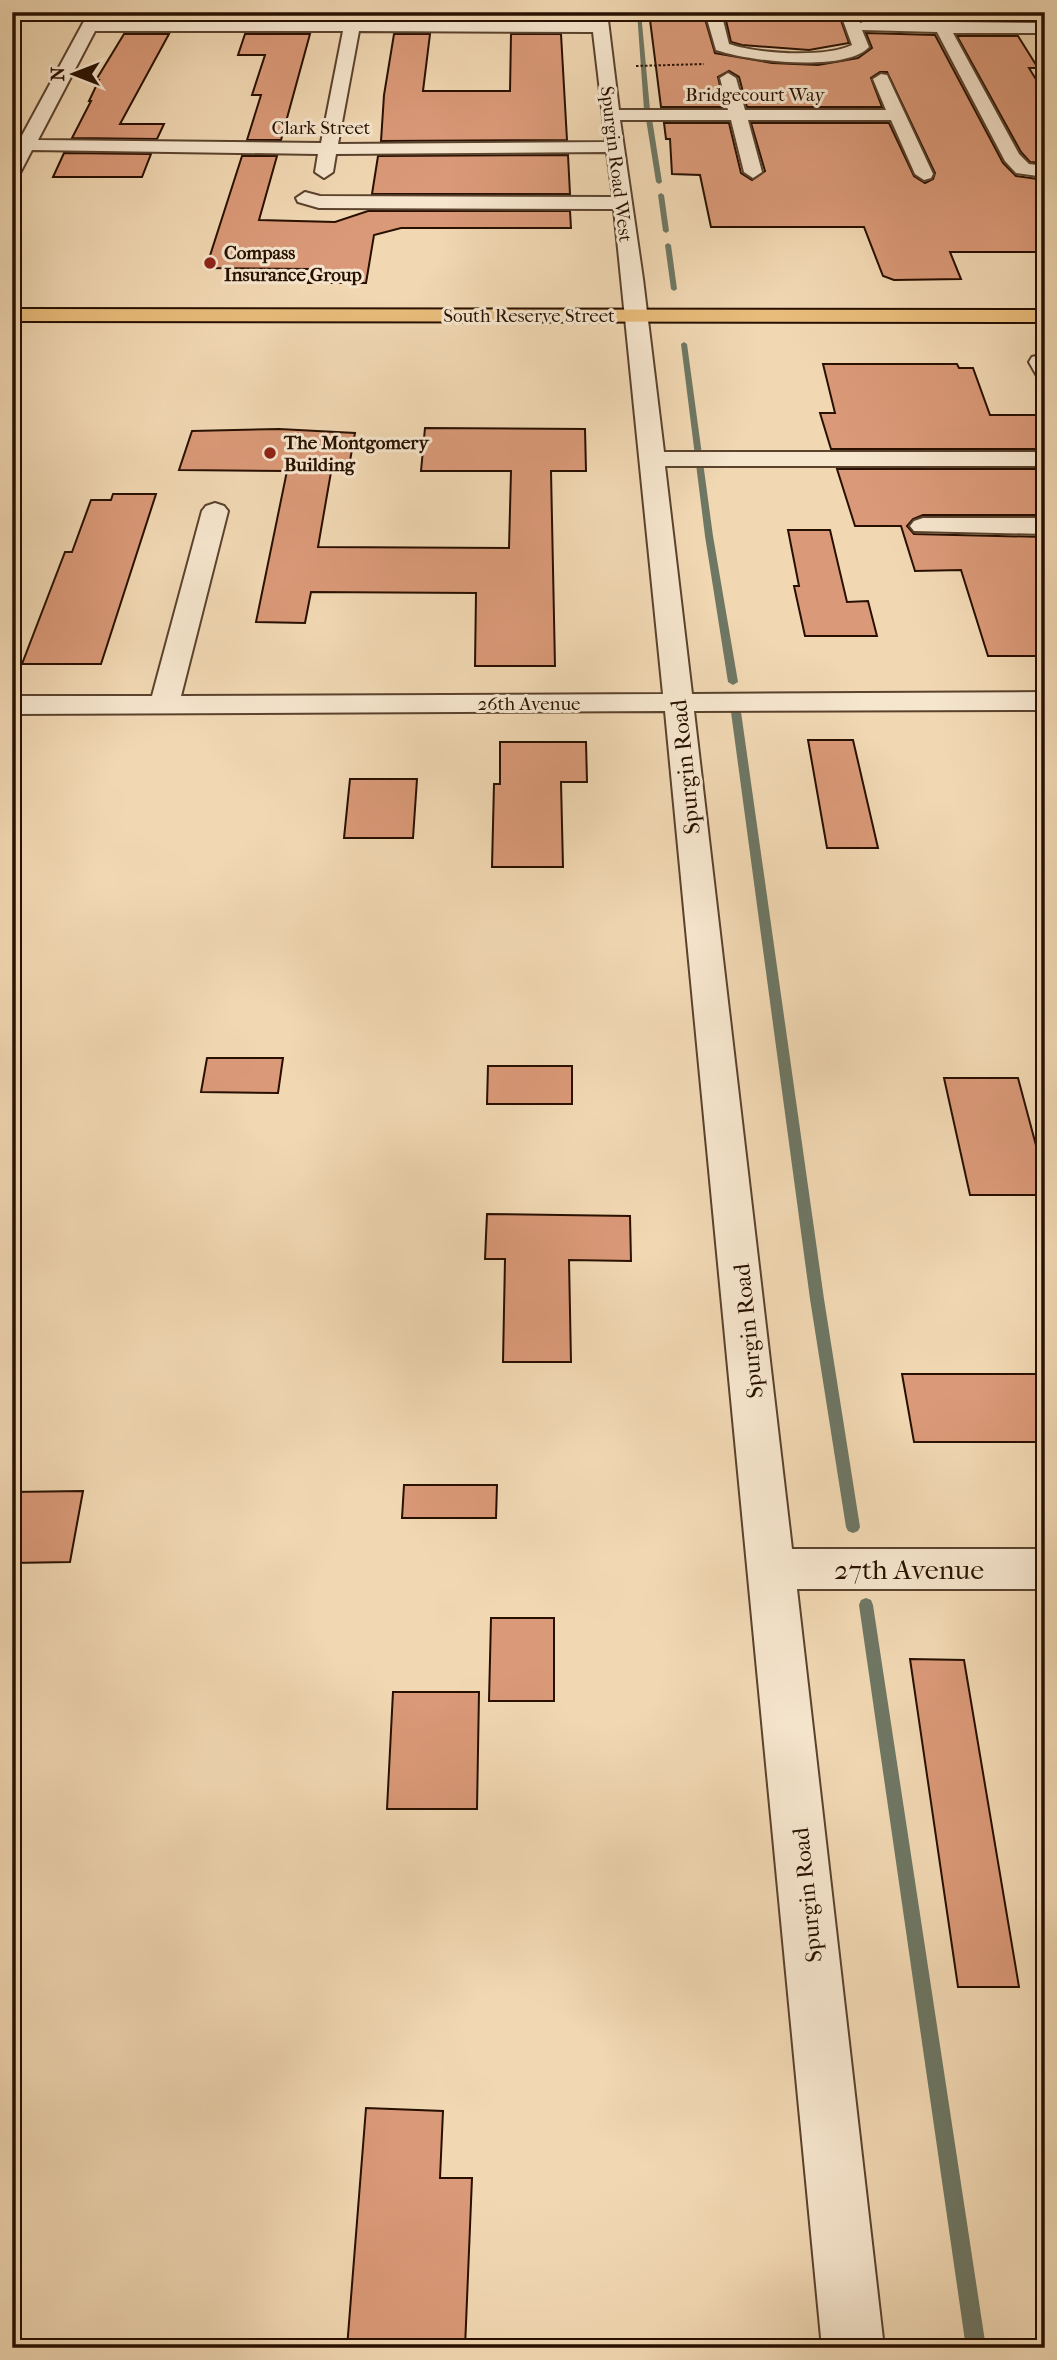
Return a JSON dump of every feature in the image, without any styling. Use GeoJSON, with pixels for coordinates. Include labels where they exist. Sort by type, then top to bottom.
{"type":"FeatureCollection","features":[{"type":"Feature","properties":{"kind":"highway","name":"South Reserve Street"},"geometry":{"type":"LineString","coordinates":[[12,315],[1045,316]]}},
{"type":"Feature","properties":{"kind":"street"},"geometry":{"type":"LineString","coordinates":[[713,12],[722,47],[733,53],[754,56],[837,56],[857,51],[861,47],[848,12]]}},
{"type":"Feature","properties":{"kind":"street"},"geometry":{"type":"LineString","coordinates":[[12,171],[93,19],[599,20]]}},
{"type":"Feature","properties":{"kind":"street"},"geometry":{"type":"LineString","coordinates":[[353,19],[322,182],[304,198],[319,202],[622,203]]}},
{"type":"Feature","properties":{"kind":"street","name":"Spurgin Road West"},"geometry":{"type":"LineString","coordinates":[[599,20],[637,315]]}},
{"type":"Feature","properties":{"kind":"street"},"geometry":{"type":"LineString","coordinates":[[866,26],[1045,28]]}},
{"type":"Feature","properties":{"kind":"street"},"geometry":{"type":"LineString","coordinates":[[945,28],[945,34],[1012,157],[1023,169],[1045,172]]}},
{"type":"Feature","properties":{"kind":"street"},"geometry":{"type":"LineString","coordinates":[[729,78],[754,172]]}},
{"type":"Feature","properties":{"kind":"street"},"geometry":{"type":"LineString","coordinates":[[881,79],[923,174]]}},
{"type":"Feature","properties":{"kind":"street","name":"Bridgecourt Way"},"geometry":{"type":"LineString","coordinates":[[611,115],[898,115]]}},
{"type":"Feature","properties":{"kind":"street","name":"Clark Street"},"geometry":{"type":"LineString","coordinates":[[26,145],[329,149],[615,147]]}},
{"type":"Feature","properties":{"kind":"street","name":"Spurgin Road"},"geometry":{"type":"LineString","coordinates":[[637,315],[677,702],[774,1569],[853,2348]]}},
{"type":"Feature","properties":{"kind":"street"},"geometry":{"type":"LineString","coordinates":[[652,459],[1045,459]]}},
{"type":"Feature","properties":{"kind":"street"},"geometry":{"type":"LineString","coordinates":[[164,705],[215,511]]}},
{"type":"Feature","properties":{"kind":"street"},"geometry":{"type":"LineString","coordinates":[[923,526],[1045,526]]}},
{"type":"Feature","properties":{"kind":"street","name":"26th Avenue"},"geometry":{"type":"LineString","coordinates":[[12,705],[1045,701]]}},
{"type":"Feature","properties":{"kind":"street","name":"27th Avenue"},"geometry":{"type":"LineString","coordinates":[[774,1569],[1045,1569]]}},
{"type":"Feature","properties":{"kind":"path"},"geometry":{"type":"LineString","coordinates":[[633,66],[698,65],[712,62]]}},
{"type":"Feature","properties":{"kind":"building"},"geometry":{"type":"Polygon","coordinates":[[[136,12],[179,12],[176,19],[133,19],[136,12]]]}},
{"type":"Feature","properties":{"kind":"building"},"geometry":{"type":"Polygon","coordinates":[[[251,12],[315,12],[313,19],[249,19],[251,12]]]}},
{"type":"Feature","properties":{"kind":"building"},"geometry":{"type":"Polygon","coordinates":[[[397,12],[433,12],[432,19],[396,19],[397,12]]]}},
{"type":"Feature","properties":{"kind":"building"},"geometry":{"type":"Polygon","coordinates":[[[511,12],[560,12],[561,19],[511,19],[511,12]]]}},
{"type":"Feature","properties":{"kind":"building"},"geometry":{"type":"Polygon","coordinates":[[[649,12],[703,12],[715,53],[772,63],[818,65],[858,58],[872,48],[866,33],[935,35],[1003,163],[1016,176],[1045,180],[1045,252],[950,252],[961,279],[894,280],[883,276],[864,227],[711,227],[700,175],[672,174],[670,139],[666,139],[664,123],[729,123],[741,173],[752,180],[765,171],[751,123],[889,123],[914,176],[925,183],[933,179],[935,173],[887,72],[880,72],[871,78],[882,107],[747,107],[739,77],[729,71],[718,77],[725,107],[661,107],[649,12]]]}},
{"type":"Feature","properties":{"kind":"building"},"geometry":{"type":"Polygon","coordinates":[[[724,12],[838,12],[849,43],[809,50],[742,45],[731,42],[724,12]]]}},
{"type":"Feature","properties":{"kind":"building"},"geometry":{"type":"Polygon","coordinates":[[[859,12],[1003,12],[1008,20],[862,20],[859,12]]]}},
{"type":"Feature","properties":{"kind":"building"},"geometry":{"type":"Polygon","coordinates":[[[124,34],[169,34],[120,124],[164,124],[157,139],[72,138],[91,101],[99,80],[96,80],[124,34]]]}},
{"type":"Feature","properties":{"kind":"building"},"geometry":{"type":"Polygon","coordinates":[[[245,34],[310,34],[281,140],[247,140],[261,95],[252,95],[265,55],[238,55],[245,34]]]}},
{"type":"Feature","properties":{"kind":"building"},"geometry":{"type":"Polygon","coordinates":[[[394,34],[430,34],[423,91],[510,91],[511,34],[561,34],[567,140],[381,141],[384,95],[394,34]]]}},
{"type":"Feature","properties":{"kind":"building"},"geometry":{"type":"Polygon","coordinates":[[[957,36],[1018,36],[1038,68],[1029,68],[1045,94],[1045,163],[1030,162],[1021,152],[957,36]]]}},
{"type":"Feature","properties":{"kind":"building"},"geometry":{"type":"Polygon","coordinates":[[[64,153],[151,154],[142,177],[53,177],[64,153]]]}},
{"type":"Feature","properties":{"kind":"building"},"geometry":{"type":"Polygon","coordinates":[[[568,155],[570,194],[372,194],[378,156],[568,155]]]}},
{"type":"Feature","properties":{"kind":"building"},"geometry":{"type":"Polygon","coordinates":[[[242,156],[277,156],[259,220],[335,222],[368,211],[570,211],[571,228],[401,228],[374,235],[366,283],[308,283],[311,269],[206,268],[242,156]]]}},
{"type":"Feature","properties":{"kind":"building"},"geometry":{"type":"Polygon","coordinates":[[[823,364],[957,364],[959,368],[973,368],[990,415],[1036,415],[1045,436],[1045,449],[831,449],[820,413],[835,413],[823,364]]]}},
{"type":"Feature","properties":{"kind":"building"},"geometry":{"type":"Polygon","coordinates":[[[425,428],[585,429],[586,471],[551,471],[555,666],[475,666],[476,593],[311,592],[305,623],[256,622],[287,471],[179,470],[192,431],[279,429],[355,433],[348,472],[331,472],[318,547],[509,548],[511,471],[421,471],[425,428]]]}},
{"type":"Feature","properties":{"kind":"building"},"geometry":{"type":"Polygon","coordinates":[[[837,469],[1045,469],[1045,515],[923,515],[913,519],[907,526],[914,534],[1045,537],[1045,656],[988,656],[961,570],[915,571],[901,526],[855,526],[837,469]]]}},
{"type":"Feature","properties":{"kind":"building"},"geometry":{"type":"Polygon","coordinates":[[[113,494],[156,494],[101,664],[22,664],[65,552],[72,552],[91,500],[111,500],[113,494]]]}},
{"type":"Feature","properties":{"kind":"building"},"geometry":{"type":"Polygon","coordinates":[[[788,530],[830,530],[847,602],[868,601],[877,636],[805,636],[794,586],[799,586],[788,530]]]}},
{"type":"Feature","properties":{"kind":"building"},"geometry":{"type":"Polygon","coordinates":[[[808,740],[853,740],[878,848],[827,848],[808,740]]]}},
{"type":"Feature","properties":{"kind":"building"},"geometry":{"type":"Polygon","coordinates":[[[500,742],[586,742],[587,782],[561,782],[563,867],[492,867],[494,784],[500,784],[500,742]]]}},
{"type":"Feature","properties":{"kind":"building"},"geometry":{"type":"Polygon","coordinates":[[[350,779],[417,779],[413,838],[344,838],[350,779]]]}},
{"type":"Feature","properties":{"kind":"building"},"geometry":{"type":"Polygon","coordinates":[[[207,1058],[283,1058],[278,1093],[201,1092],[207,1058]]]}},
{"type":"Feature","properties":{"kind":"building"},"geometry":{"type":"Polygon","coordinates":[[[488,1066],[572,1066],[572,1104],[487,1104],[488,1066]]]}},
{"type":"Feature","properties":{"kind":"building"},"geometry":{"type":"Polygon","coordinates":[[[944,1078],[1018,1078],[1045,1179],[1045,1195],[970,1195],[944,1078]]]}},
{"type":"Feature","properties":{"kind":"building"},"geometry":{"type":"Polygon","coordinates":[[[487,1214],[630,1216],[631,1261],[569,1260],[571,1362],[503,1362],[505,1259],[485,1259],[487,1214]]]}},
{"type":"Feature","properties":{"kind":"building"},"geometry":{"type":"Polygon","coordinates":[[[902,1374],[1045,1374],[1045,1442],[914,1442],[902,1374]]]}},
{"type":"Feature","properties":{"kind":"building"},"geometry":{"type":"Polygon","coordinates":[[[404,1485],[497,1485],[496,1518],[402,1518],[404,1485]]]}},
{"type":"Feature","properties":{"kind":"building"},"geometry":{"type":"Polygon","coordinates":[[[83,1491],[70,1562],[12,1563],[12,1492],[83,1491]]]}},
{"type":"Feature","properties":{"kind":"building"},"geometry":{"type":"Polygon","coordinates":[[[491,1618],[554,1618],[554,1701],[489,1701],[491,1618]]]}},
{"type":"Feature","properties":{"kind":"building"},"geometry":{"type":"Polygon","coordinates":[[[910,1659],[964,1660],[1019,1987],[958,1987],[910,1659]]]}},
{"type":"Feature","properties":{"kind":"building"},"geometry":{"type":"Polygon","coordinates":[[[393,1692],[479,1692],[477,1809],[387,1809],[393,1692]]]}},
{"type":"Feature","properties":{"kind":"building"},"geometry":{"type":"Polygon","coordinates":[[[366,2108],[443,2111],[440,2178],[472,2178],[465,2348],[347,2348],[366,2108]]]}},
{"type":"Feature","properties":{"kind":"waterway"},"geometry":{"type":"LineString","coordinates":[[639,12],[647,110]]}},
{"type":"Feature","properties":{"kind":"waterway"},"geometry":{"type":"LineString","coordinates":[[649,119],[659,182]]}},
{"type":"Feature","properties":{"kind":"waterway"},"geometry":{"type":"LineString","coordinates":[[661,195],[666,231]]}},
{"type":"Feature","properties":{"kind":"waterway"},"geometry":{"type":"LineString","coordinates":[[668,245],[674,289]]}},
{"type":"Feature","properties":{"kind":"waterway"},"geometry":{"type":"LineString","coordinates":[[684,344],[709,536],[733,682]]}},
{"type":"Feature","properties":{"kind":"waterway"},"geometry":{"type":"LineString","coordinates":[[736,712],[817,1299],[853,1527]]}},
{"type":"Feature","properties":{"kind":"waterway"},"geometry":{"type":"LineString","coordinates":[[866,1605],[976,2348]]}},
{"type":"Feature","properties":{"kind":"place","name":"Compass Insurance Group"},"geometry":{"type":"Point","coordinates":[210,263]}},
{"type":"Feature","properties":{"kind":"place","name":"The Montgomery Building"},"geometry":{"type":"Point","coordinates":[270,453]}}]}
